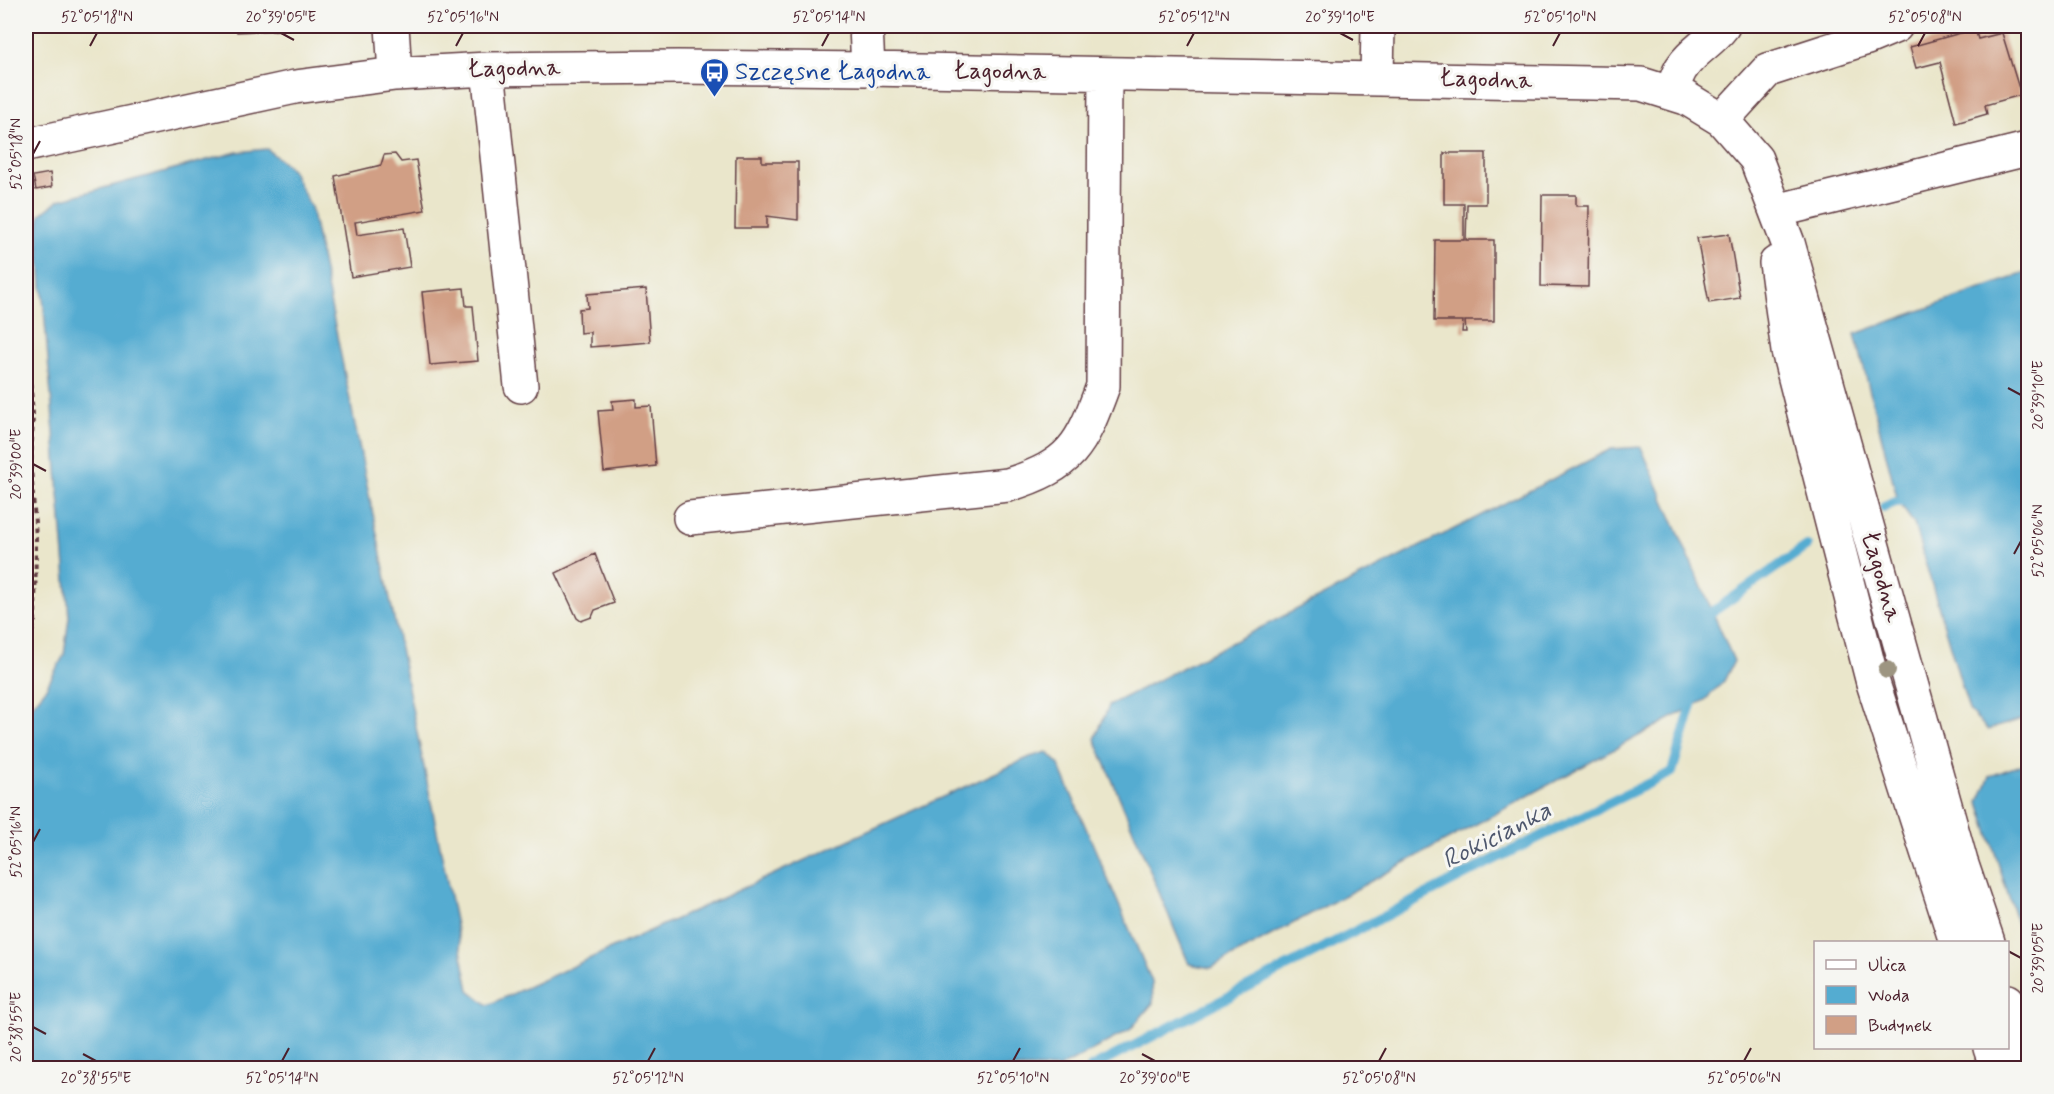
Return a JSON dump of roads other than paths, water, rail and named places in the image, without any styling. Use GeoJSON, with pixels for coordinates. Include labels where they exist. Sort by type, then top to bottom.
{"type":"FeatureCollection","features":[{"type":"Feature","properties":{"kind":"street"},"geometry":{"type":"LineString","coordinates":[[392,26],[395,74]]}},
{"type":"Feature","properties":{"kind":"street"},"geometry":{"type":"LineString","coordinates":[[867,26],[868,69]]}},
{"type":"Feature","properties":{"kind":"street"},"geometry":{"type":"LineString","coordinates":[[1377,77],[1378,26]]}},
{"type":"Feature","properties":{"kind":"street"},"geometry":{"type":"LineString","coordinates":[[1672,93],[1680,69],[1688,59],[1712,41],[1723,26]]}},
{"type":"Feature","properties":{"kind":"street"},"geometry":{"type":"LineString","coordinates":[[1798,59],[1822,32],[1824,26]]}},
{"type":"Feature","properties":{"kind":"street"},"geometry":{"type":"LineString","coordinates":[[1722,120],[1768,70],[1867,38],[1896,26]]}},
{"type":"Feature","properties":{"kind":"street"},"geometry":{"type":"LineString","coordinates":[[488,69],[521,386]]}},
{"type":"Feature","properties":{"kind":"street","name":"Łagodna"},"geometry":{"type":"LineString","coordinates":[[26,145],[295,87],[395,74],[488,69],[868,69],[1377,77],[1641,84],[1672,93],[1704,108],[1722,120],[1756,159],[1788,243],[1961,862],[1988,941]]}},
{"type":"Feature","properties":{"kind":"street"},"geometry":{"type":"LineString","coordinates":[[690,518],[1008,485],[1038,476],[1066,458],[1087,430],[1103,386],[1105,74]]}},
{"type":"Feature","properties":{"kind":"street"},"geometry":{"type":"LineString","coordinates":[[1776,211],[2024,150]]}},
{"type":"Feature","properties":{"kind":"street","name":"Łagodna"},"geometry":{"type":"LineString","coordinates":[[1776,211],[1774,247],[1788,351],[1801,405],[1873,683],[1956,941]]}},
{"type":"Feature","properties":{"kind":"street"},"geometry":{"type":"LineString","coordinates":[[2009,1007],[2028,1065]]}},
{"type":"Feature","properties":{"kind":"street"},"geometry":{"type":"LineString","coordinates":[[1991,1049],[1997,1068]]}},
{"type":"Feature","properties":{"kind":"water"},"geometry":{"type":"Polygon","coordinates":[[[267,149],[291,169],[311,207],[469,990],[488,1005],[1030,757],[1047,752],[1058,763],[1152,982],[1153,1003],[1130,1030],[1059,1068],[26,1068],[26,713],[44,691],[64,655],[69,617],[38,236],[40,215],[59,200],[237,152],[267,149]]]}},
{"type":"Feature","properties":{"kind":"water"},"geometry":{"type":"Polygon","coordinates":[[[2028,272],[2028,717],[1988,730],[1969,710],[1914,524],[1898,501],[1855,334],[2028,272]]]}},
{"type":"Feature","properties":{"kind":"water"},"geometry":{"type":"Polygon","coordinates":[[[1641,447],[1734,661],[1724,681],[1705,700],[1211,968],[1189,964],[1095,739],[1109,705],[1611,449],[1641,447]]]}},
{"type":"Feature","properties":{"kind":"water"},"geometry":{"type":"Polygon","coordinates":[[[2028,762],[2028,958],[1979,802],[1990,776],[2028,762]]]}},
{"type":"Feature","properties":{"kind":"waterway","name":"Rokicianka"},"geometry":{"type":"LineString","coordinates":[[1884,507],[1898,501],[1911,502]]}},
{"type":"Feature","properties":{"kind":"waterway","name":"Rokicianka"},"geometry":{"type":"LineString","coordinates":[[1707,623],[1708,615],[1807,546]]}},
{"type":"Feature","properties":{"kind":"waterway","name":"Rokicianka"},"geometry":{"type":"LineString","coordinates":[[1091,1068],[1499,857],[1672,772],[1695,695]]}},
{"type":"Feature","properties":{"kind":"place","name":"Szczęsne Łagodna"},"geometry":{"type":"Point","coordinates":[714,98]}}]}
